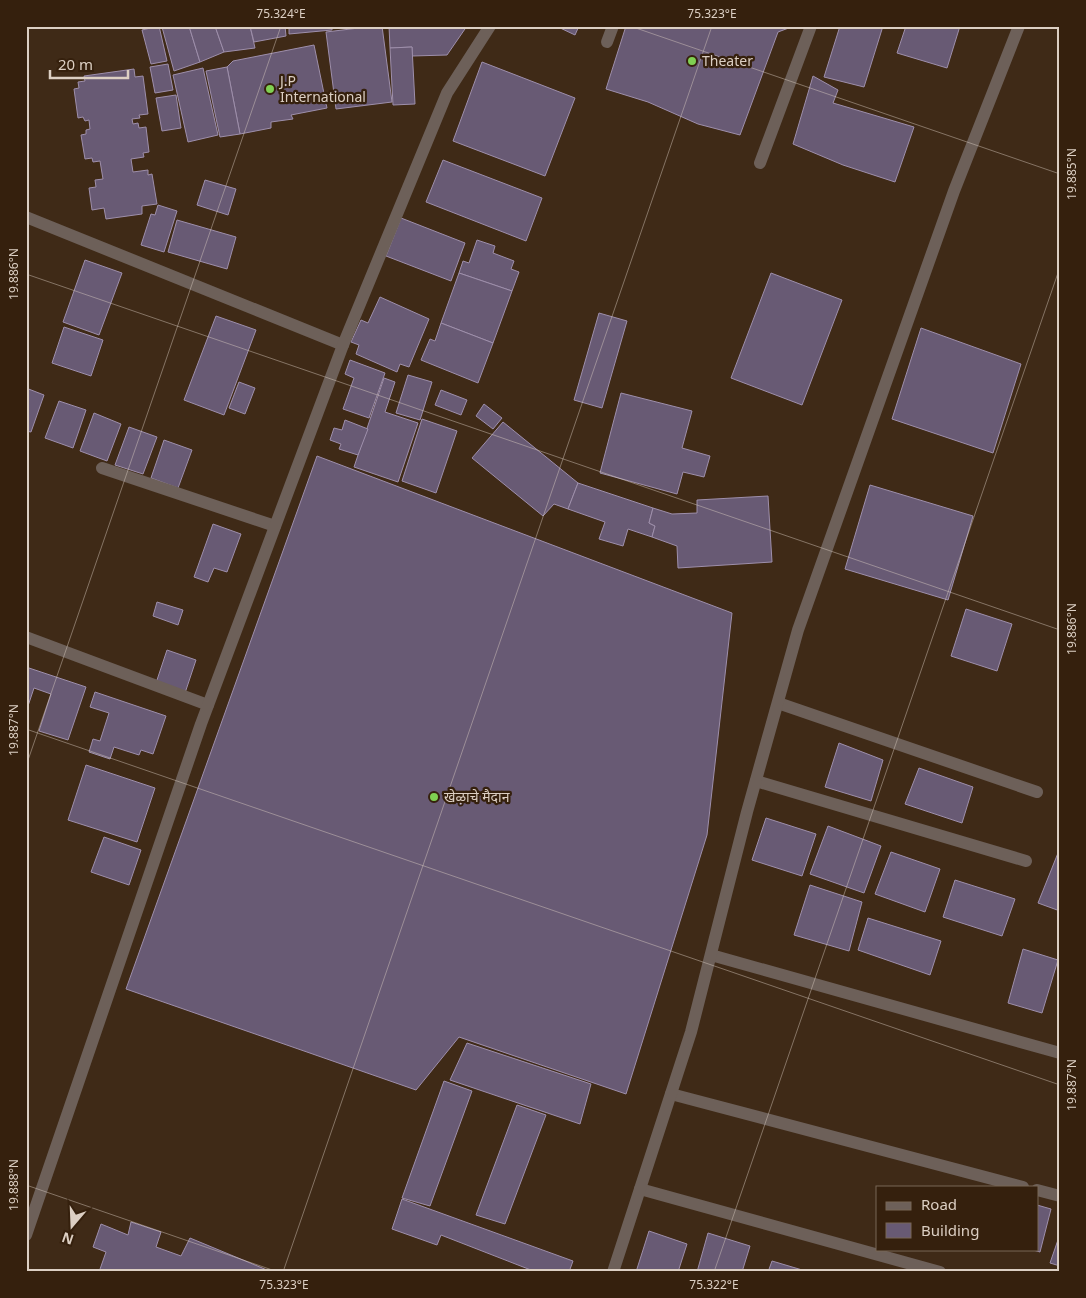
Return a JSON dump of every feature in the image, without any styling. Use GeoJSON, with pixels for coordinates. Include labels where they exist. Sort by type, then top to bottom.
{"type":"FeatureCollection","features":[{"type":"Feature","properties":{"kind":"street"},"geometry":{"type":"LineString","coordinates":[[26,1235],[208,706],[343,345],[447,93],[490,26]]}},
{"type":"Feature","properties":{"kind":"street"},"geometry":{"type":"LineString","coordinates":[[607,42],[613,26]]}},
{"type":"Feature","properties":{"kind":"street"},"geometry":{"type":"LineString","coordinates":[[760,163],[811,26]]}},
{"type":"Feature","properties":{"kind":"street"},"geometry":{"type":"LineString","coordinates":[[613,1272],[691,1032],[756,781],[798,630],[950,200],[1019,26]]}},
{"type":"Feature","properties":{"kind":"street"},"geometry":{"type":"LineString","coordinates":[[26,217],[343,345]]}},
{"type":"Feature","properties":{"kind":"street"},"geometry":{"type":"LineString","coordinates":[[102,468],[275,526]]}},
{"type":"Feature","properties":{"kind":"street"},"geometry":{"type":"LineString","coordinates":[[26,637],[208,706]]}},
{"type":"Feature","properties":{"kind":"street"},"geometry":{"type":"LineString","coordinates":[[778,703],[1037,792]]}},
{"type":"Feature","properties":{"kind":"street"},"geometry":{"type":"LineString","coordinates":[[756,781],[1026,861]]}},
{"type":"Feature","properties":{"kind":"street"},"geometry":{"type":"LineString","coordinates":[[711,955],[1060,1053]]}},
{"type":"Feature","properties":{"kind":"street"},"geometry":{"type":"LineString","coordinates":[[671,1094],[1019,1186]]}},
{"type":"Feature","properties":{"kind":"street"},"geometry":{"type":"LineString","coordinates":[[640,1189],[940,1272]]}},
{"type":"Feature","properties":{"kind":"street"},"geometry":{"type":"LineString","coordinates":[[1038,1190],[1060,1196]]}},
{"type":"Feature","properties":{"kind":"building"},"geometry":{"type":"Polygon","coordinates":[[[159,26],[167,61],[151,64],[142,30],[159,26]]]}},
{"type":"Feature","properties":{"kind":"building"},"geometry":{"type":"Polygon","coordinates":[[[189,26],[200,62],[174,71],[162,27],[189,26]]]}},
{"type":"Feature","properties":{"kind":"building"},"geometry":{"type":"Polygon","coordinates":[[[189,26],[215,26],[224,52],[200,62],[189,26]]]}},
{"type":"Feature","properties":{"kind":"building"},"geometry":{"type":"Polygon","coordinates":[[[215,26],[250,26],[255,48],[224,52],[215,26]]]}},
{"type":"Feature","properties":{"kind":"building"},"geometry":{"type":"Polygon","coordinates":[[[250,26],[285,26],[286,36],[254,42],[250,26]]]}},
{"type":"Feature","properties":{"kind":"building"},"geometry":{"type":"Polygon","coordinates":[[[289,26],[332,26],[332,30],[289,34],[289,26]]]}},
{"type":"Feature","properties":{"kind":"building"},"geometry":{"type":"Polygon","coordinates":[[[382,26],[392,102],[336,109],[326,32],[382,26]]]}},
{"type":"Feature","properties":{"kind":"building"},"geometry":{"type":"Polygon","coordinates":[[[389,26],[467,26],[447,55],[412,56],[412,47],[390,48],[389,26]]]}},
{"type":"Feature","properties":{"kind":"building"},"geometry":{"type":"Polygon","coordinates":[[[556,26],[579,26],[575,35],[556,26]]]}},
{"type":"Feature","properties":{"kind":"building","name":"Theater"},"geometry":{"type":"Polygon","coordinates":[[[626,26],[794,26],[778,32],[740,135],[698,124],[648,102],[606,89],[626,26]]]}},
{"type":"Feature","properties":{"kind":"building"},"geometry":{"type":"Polygon","coordinates":[[[840,26],[883,26],[864,87],[824,77],[840,26]]]}},
{"type":"Feature","properties":{"kind":"building"},"geometry":{"type":"Polygon","coordinates":[[[906,26],[960,26],[947,68],[897,53],[906,26]]]}},
{"type":"Feature","properties":{"kind":"building"},"geometry":{"type":"Polygon","coordinates":[[[314,45],[327,108],[291,115],[293,119],[271,122],[271,128],[240,134],[227,67],[233,61],[314,45]]]}},
{"type":"Feature","properties":{"kind":"building"},"geometry":{"type":"Polygon","coordinates":[[[412,47],[415,104],[393,105],[390,48],[412,47]]]}},
{"type":"Feature","properties":{"kind":"building"},"geometry":{"type":"Polygon","coordinates":[[[482,62],[575,98],[545,176],[453,141],[482,62]]]}},
{"type":"Feature","properties":{"kind":"building"},"geometry":{"type":"Polygon","coordinates":[[[168,64],[173,90],[155,93],[150,67],[168,64]]]}},
{"type":"Feature","properties":{"kind":"building"},"geometry":{"type":"Polygon","coordinates":[[[227,67],[240,134],[220,137],[206,71],[227,67]]]}},
{"type":"Feature","properties":{"kind":"building"},"geometry":{"type":"Polygon","coordinates":[[[203,68],[218,135],[188,142],[173,75],[203,68]]]}},
{"type":"Feature","properties":{"kind":"building"},"geometry":{"type":"Polygon","coordinates":[[[134,69],[135,77],[143,76],[148,114],[139,115],[140,118],[132,119],[133,124],[138,123],[139,128],[146,127],[149,152],[143,153],[144,157],[131,159],[133,172],[148,170],[148,175],[152,174],[157,204],[142,206],[142,214],[106,219],[104,208],[92,210],[89,188],[96,187],[95,180],[103,179],[100,161],[93,162],[92,158],[85,159],[81,135],[86,134],[86,130],[90,129],[89,120],[85,121],[83,117],[78,118],[74,89],[79,88],[78,82],[85,81],[84,76],[134,69]]]}},
{"type":"Feature","properties":{"kind":"building"},"geometry":{"type":"Polygon","coordinates":[[[813,76],[838,90],[833,103],[914,127],[895,182],[843,165],[793,144],[813,76]]]}},
{"type":"Feature","properties":{"kind":"building"},"geometry":{"type":"Polygon","coordinates":[[[176,95],[181,128],[162,131],[156,98],[176,95]]]}},
{"type":"Feature","properties":{"kind":"building"},"geometry":{"type":"Polygon","coordinates":[[[443,160],[542,198],[526,241],[426,202],[443,160]]]}},
{"type":"Feature","properties":{"kind":"building"},"geometry":{"type":"Polygon","coordinates":[[[205,180],[236,189],[228,215],[197,205],[205,180]]]}},
{"type":"Feature","properties":{"kind":"building"},"geometry":{"type":"Polygon","coordinates":[[[158,205],[177,211],[164,252],[141,245],[151,214],[155,215],[158,205]]]}},
{"type":"Feature","properties":{"kind":"building"},"geometry":{"type":"Polygon","coordinates":[[[401,218],[465,243],[451,281],[386,256],[401,218]]]}},
{"type":"Feature","properties":{"kind":"building"},"geometry":{"type":"Polygon","coordinates":[[[177,220],[236,237],[227,269],[168,252],[177,220]]]}},
{"type":"Feature","properties":{"kind":"building"},"geometry":{"type":"Polygon","coordinates":[[[477,240],[495,246],[493,253],[514,261],[511,269],[519,272],[512,291],[459,273],[463,261],[469,263],[477,240]]]}},
{"type":"Feature","properties":{"kind":"building"},"geometry":{"type":"Polygon","coordinates":[[[85,260],[122,273],[99,335],[63,322],[85,260]]]}},
{"type":"Feature","properties":{"kind":"building"},"geometry":{"type":"Polygon","coordinates":[[[459,273],[512,291],[493,343],[441,323],[459,273]]]}},
{"type":"Feature","properties":{"kind":"building"},"geometry":{"type":"Polygon","coordinates":[[[771,273],[842,300],[802,405],[731,378],[771,273]]]}},
{"type":"Feature","properties":{"kind":"building"},"geometry":{"type":"Polygon","coordinates":[[[380,297],[429,319],[409,367],[400,364],[397,372],[356,354],[359,345],[351,342],[361,320],[368,323],[380,297]]]}},
{"type":"Feature","properties":{"kind":"building"},"geometry":{"type":"Polygon","coordinates":[[[599,313],[627,321],[602,408],[574,400],[599,313]]]}},
{"type":"Feature","properties":{"kind":"building"},"geometry":{"type":"Polygon","coordinates":[[[216,316],[256,330],[224,415],[184,400],[216,316]]]}},
{"type":"Feature","properties":{"kind":"building"},"geometry":{"type":"Polygon","coordinates":[[[441,323],[493,343],[478,383],[421,360],[430,339],[435,341],[441,323]]]}},
{"type":"Feature","properties":{"kind":"building"},"geometry":{"type":"Polygon","coordinates":[[[64,327],[103,340],[91,376],[52,363],[64,327]]]}},
{"type":"Feature","properties":{"kind":"building"},"geometry":{"type":"Polygon","coordinates":[[[921,328],[1021,364],[993,453],[892,419],[921,328]]]}},
{"type":"Feature","properties":{"kind":"building"},"geometry":{"type":"Polygon","coordinates":[[[350,360],[385,373],[369,418],[343,409],[354,378],[345,374],[350,360]]]}},
{"type":"Feature","properties":{"kind":"building"},"geometry":{"type":"Polygon","coordinates":[[[408,375],[432,382],[420,420],[396,413],[408,375]]]}},
{"type":"Feature","properties":{"kind":"building"},"geometry":{"type":"Polygon","coordinates":[[[384,378],[395,382],[385,412],[418,423],[398,482],[354,467],[384,378]]]}},
{"type":"Feature","properties":{"kind":"building"},"geometry":{"type":"Polygon","coordinates":[[[239,382],[255,388],[245,414],[229,408],[239,382]]]}},
{"type":"Feature","properties":{"kind":"building"},"geometry":{"type":"Polygon","coordinates":[[[26,388],[44,395],[31,432],[26,431],[26,388]]]}},
{"type":"Feature","properties":{"kind":"building"},"geometry":{"type":"Polygon","coordinates":[[[441,390],[467,400],[461,415],[435,405],[441,390]]]}},
{"type":"Feature","properties":{"kind":"building"},"geometry":{"type":"Polygon","coordinates":[[[621,393],[692,411],[682,448],[710,456],[704,477],[683,472],[677,494],[600,473],[621,393]]]}},
{"type":"Feature","properties":{"kind":"building"},"geometry":{"type":"Polygon","coordinates":[[[59,401],[86,410],[73,448],[45,438],[59,401]]]}},
{"type":"Feature","properties":{"kind":"building"},"geometry":{"type":"Polygon","coordinates":[[[484,404],[502,418],[493,429],[476,416],[484,404]]]}},
{"type":"Feature","properties":{"kind":"building"},"geometry":{"type":"Polygon","coordinates":[[[94,413],[121,424],[107,461],[80,451],[94,413]]]}},
{"type":"Feature","properties":{"kind":"building"},"geometry":{"type":"Polygon","coordinates":[[[422,419],[457,431],[436,493],[402,481],[422,419]]]}},
{"type":"Feature","properties":{"kind":"building"},"geometry":{"type":"Polygon","coordinates":[[[345,420],[368,429],[358,455],[339,449],[341,444],[330,440],[334,428],[342,430],[345,420]]]}},
{"type":"Feature","properties":{"kind":"building"},"geometry":{"type":"Polygon","coordinates":[[[503,422],[578,483],[568,509],[554,504],[543,516],[472,458],[503,422]]]}},
{"type":"Feature","properties":{"kind":"building"},"geometry":{"type":"Polygon","coordinates":[[[129,427],[157,437],[143,474],[115,465],[129,427]]]}},
{"type":"Feature","properties":{"kind":"building"},"geometry":{"type":"Polygon","coordinates":[[[164,440],[192,450],[178,488],[151,478],[164,440]]]}},
{"type":"Feature","properties":{"kind":"building"},"geometry":{"type":"Polygon","coordinates":[[[317,456],[732,613],[707,835],[626,1094],[459,1037],[416,1090],[126,989],[317,456]]]}},
{"type":"Feature","properties":{"kind":"building"},"geometry":{"type":"Polygon","coordinates":[[[578,483],[653,508],[649,523],[655,526],[652,537],[628,529],[623,546],[599,539],[605,522],[568,509],[578,483]]]}},
{"type":"Feature","properties":{"kind":"building"},"geometry":{"type":"Polygon","coordinates":[[[870,485],[973,516],[948,600],[845,569],[870,485]]]}},
{"type":"Feature","properties":{"kind":"building"},"geometry":{"type":"Polygon","coordinates":[[[768,496],[772,562],[678,568],[677,546],[652,537],[655,526],[649,523],[653,508],[672,514],[697,513],[697,500],[768,496]]]}},
{"type":"Feature","properties":{"kind":"building"},"geometry":{"type":"Polygon","coordinates":[[[213,524],[241,534],[227,572],[214,568],[208,582],[194,577],[213,524]]]}},
{"type":"Feature","properties":{"kind":"building"},"geometry":{"type":"Polygon","coordinates":[[[157,602],[183,610],[178,625],[153,616],[157,602]]]}},
{"type":"Feature","properties":{"kind":"building"},"geometry":{"type":"Polygon","coordinates":[[[966,609],[1012,624],[997,671],[951,656],[966,609]]]}},
{"type":"Feature","properties":{"kind":"building"},"geometry":{"type":"Polygon","coordinates":[[[167,650],[196,660],[185,693],[156,683],[167,650]]]}},
{"type":"Feature","properties":{"kind":"building"},"geometry":{"type":"Polygon","coordinates":[[[26,667],[86,687],[68,740],[39,731],[51,694],[34,688],[26,712],[26,667]]]}},
{"type":"Feature","properties":{"kind":"building"},"geometry":{"type":"Polygon","coordinates":[[[95,692],[166,716],[153,754],[141,750],[139,755],[114,747],[110,759],[89,752],[93,739],[100,741],[109,713],[90,707],[95,692]]]}},
{"type":"Feature","properties":{"kind":"building"},"geometry":{"type":"Polygon","coordinates":[[[839,743],[883,760],[871,801],[825,787],[839,743]]]}},
{"type":"Feature","properties":{"kind":"building"},"geometry":{"type":"Polygon","coordinates":[[[86,765],[155,788],[137,842],[68,820],[86,765]]]}},
{"type":"Feature","properties":{"kind":"building"},"geometry":{"type":"Polygon","coordinates":[[[919,768],[973,787],[962,823],[905,804],[919,768]]]}},
{"type":"Feature","properties":{"kind":"building"},"geometry":{"type":"Polygon","coordinates":[[[766,818],[816,834],[802,876],[752,860],[766,818]]]}},
{"type":"Feature","properties":{"kind":"building"},"geometry":{"type":"Polygon","coordinates":[[[828,826],[881,846],[864,893],[810,874],[828,826]]]}},
{"type":"Feature","properties":{"kind":"building"},"geometry":{"type":"Polygon","coordinates":[[[104,837],[141,850],[129,885],[91,872],[104,837]]]}},
{"type":"Feature","properties":{"kind":"building"},"geometry":{"type":"Polygon","coordinates":[[[1060,848],[1060,911],[1038,903],[1060,848]]]}},
{"type":"Feature","properties":{"kind":"building"},"geometry":{"type":"Polygon","coordinates":[[[891,852],[940,869],[925,912],[875,894],[891,852]]]}},
{"type":"Feature","properties":{"kind":"building"},"geometry":{"type":"Polygon","coordinates":[[[955,880],[1015,899],[1002,936],[943,917],[955,880]]]}},
{"type":"Feature","properties":{"kind":"building"},"geometry":{"type":"Polygon","coordinates":[[[810,885],[862,902],[849,951],[794,935],[810,885]]]}},
{"type":"Feature","properties":{"kind":"building"},"geometry":{"type":"Polygon","coordinates":[[[868,918],[941,941],[930,975],[858,950],[868,918]]]}},
{"type":"Feature","properties":{"kind":"building"},"geometry":{"type":"Polygon","coordinates":[[[1023,949],[1058,960],[1042,1013],[1008,1003],[1023,949]]]}},
{"type":"Feature","properties":{"kind":"building"},"geometry":{"type":"Polygon","coordinates":[[[467,1043],[591,1084],[580,1124],[450,1080],[467,1043]]]}},
{"type":"Feature","properties":{"kind":"building"},"geometry":{"type":"Polygon","coordinates":[[[444,1081],[472,1091],[430,1206],[402,1198],[444,1081]]]}},
{"type":"Feature","properties":{"kind":"building"},"geometry":{"type":"Polygon","coordinates":[[[517,1105],[546,1115],[505,1224],[476,1215],[517,1105]]]}},
{"type":"Feature","properties":{"kind":"building"},"geometry":{"type":"Polygon","coordinates":[[[402,1199],[573,1261],[569,1272],[536,1272],[441,1235],[437,1245],[392,1229],[402,1199]]]}},
{"type":"Feature","properties":{"kind":"building"},"geometry":{"type":"Polygon","coordinates":[[[1038,1205],[1051,1209],[1040,1252],[1033,1250],[1038,1250],[1038,1205]]]}},
{"type":"Feature","properties":{"kind":"building"},"geometry":{"type":"Polygon","coordinates":[[[131,1222],[161,1232],[156,1247],[181,1256],[190,1238],[267,1270],[267,1272],[99,1272],[106,1252],[93,1247],[101,1224],[128,1235],[131,1222]]]}},
{"type":"Feature","properties":{"kind":"building"},"geometry":{"type":"Polygon","coordinates":[[[649,1231],[687,1244],[678,1272],[636,1272],[649,1231]]]}},
{"type":"Feature","properties":{"kind":"building"},"geometry":{"type":"Polygon","coordinates":[[[708,1233],[750,1246],[742,1272],[697,1272],[708,1233]]]}},
{"type":"Feature","properties":{"kind":"building"},"geometry":{"type":"Polygon","coordinates":[[[1060,1234],[1060,1266],[1050,1263],[1060,1234]]]}},
{"type":"Feature","properties":{"kind":"building"},"geometry":{"type":"Polygon","coordinates":[[[772,1261],[809,1272],[768,1272],[772,1261]]]}},
{"type":"Feature","properties":{"kind":"place","name":"Theater"},"geometry":{"type":"Point","coordinates":[692,61]}},
{"type":"Feature","properties":{"kind":"place","name":"J.P International"},"geometry":{"type":"Point","coordinates":[270,89]}},
{"type":"Feature","properties":{"kind":"place","name":"खेऴाचे मैदान"},"geometry":{"type":"Point","coordinates":[434,797]}}]}
